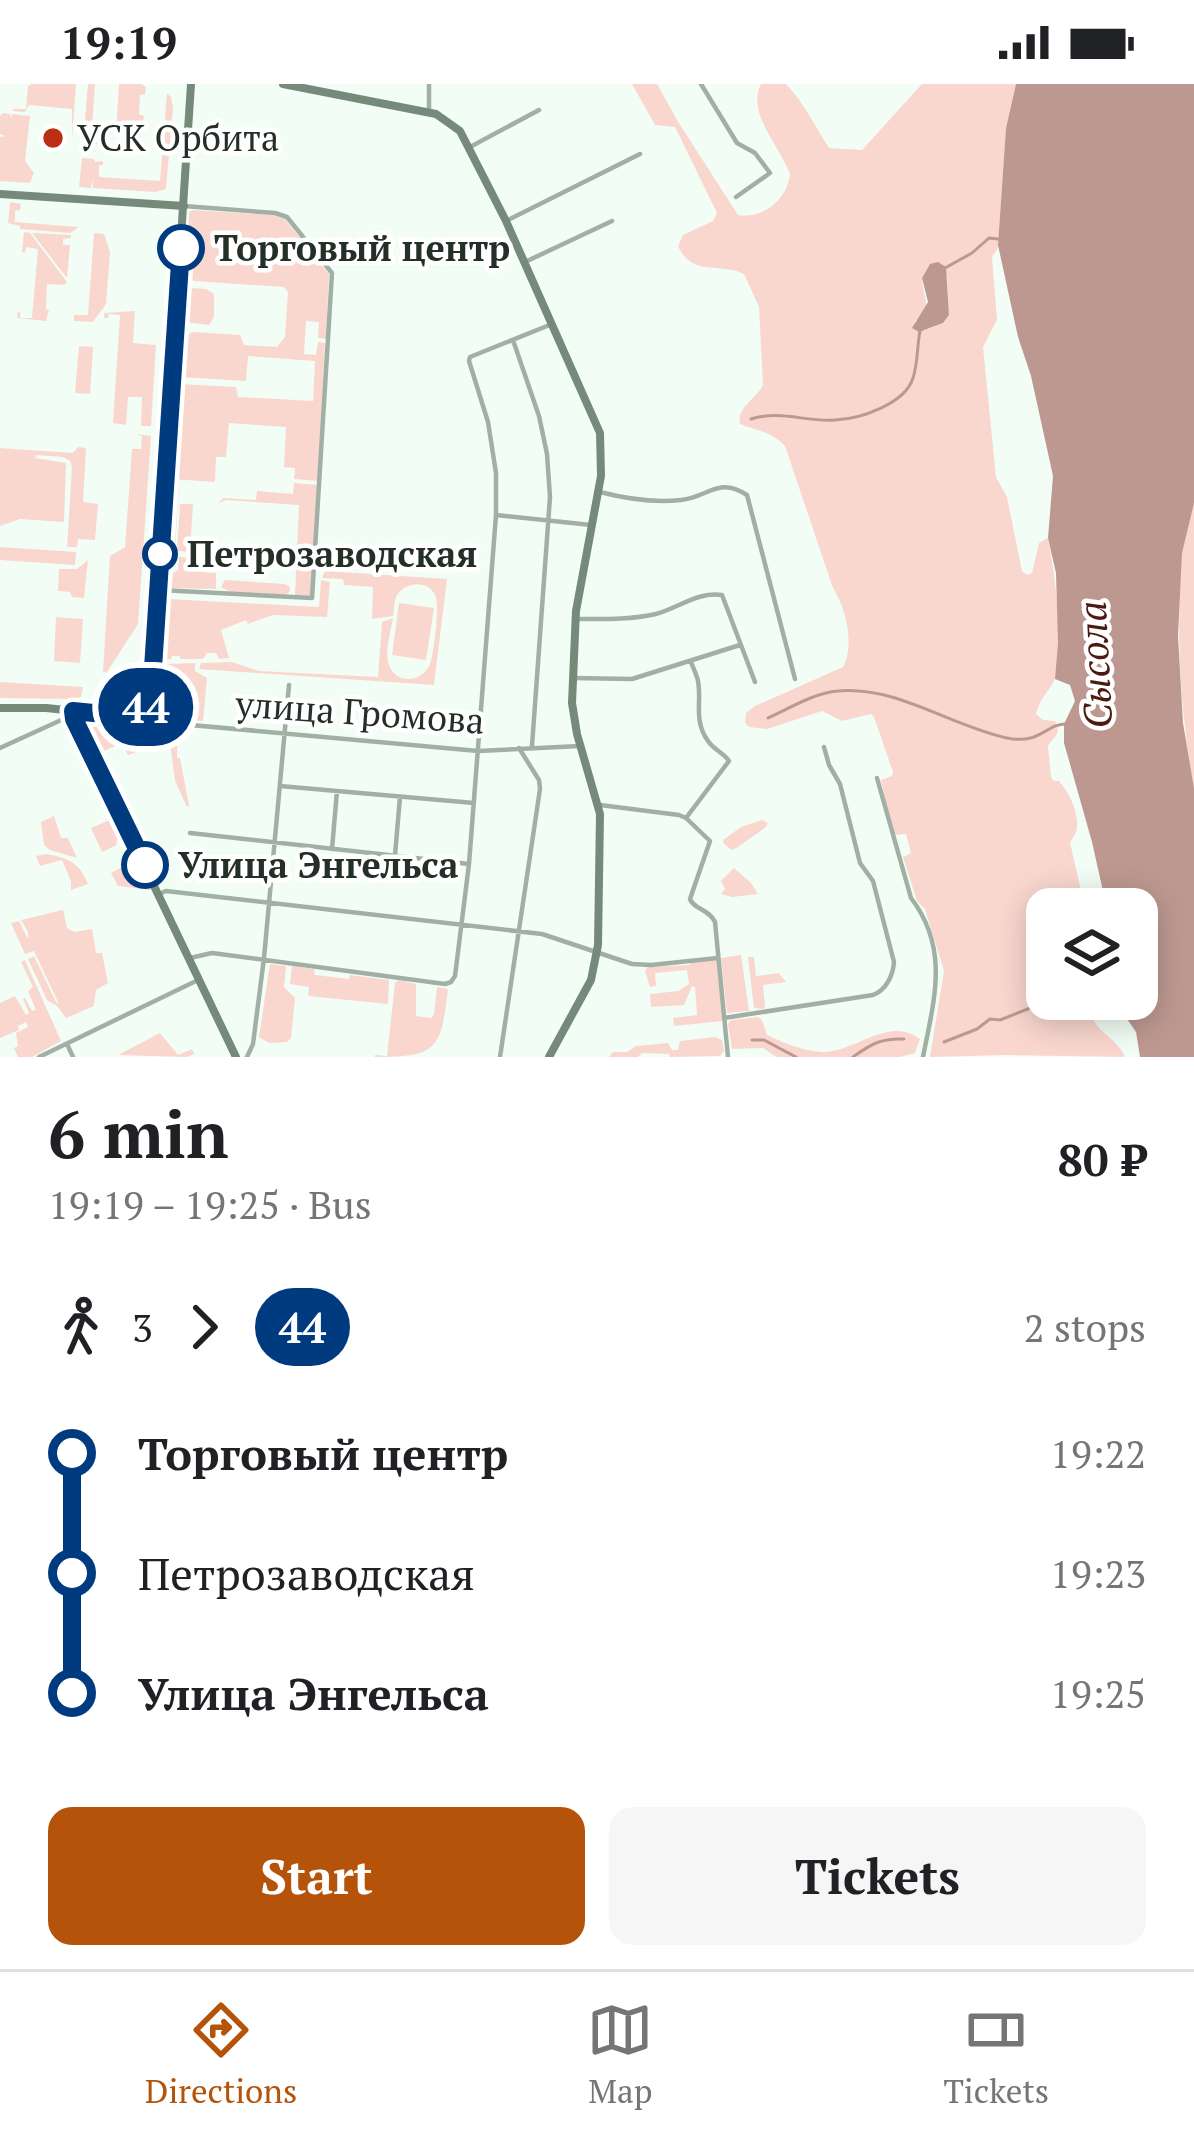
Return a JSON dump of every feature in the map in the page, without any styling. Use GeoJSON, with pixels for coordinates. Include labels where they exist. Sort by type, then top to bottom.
{"type":"FeatureCollection","features":[{"type":"Feature","properties":{"kind":"street"},"geometry":{"type":"LineString","coordinates":[[0,708],[136,717],[151,698],[191,84]]}},
{"type":"Feature","properties":{"kind":"street"},"geometry":{"type":"LineString","coordinates":[[283,84],[429,112],[460,130],[597,424],[602,457],[575,619],[573,714],[598,805],[602,856],[598,952],[585,993],[549,1057]]}},
{"type":"Feature","properties":{"kind":"street"},"geometry":{"type":"LineString","coordinates":[[323,92],[338,84]]}},
{"type":"Feature","properties":{"kind":"street"},"geometry":{"type":"LineString","coordinates":[[429,84],[429,112]]}},
{"type":"Feature","properties":{"kind":"street"},"geometry":{"type":"LineString","coordinates":[[701,84],[736,143],[755,153],[770,173],[736,197]]}},
{"type":"Feature","properties":{"kind":"street"},"geometry":{"type":"LineString","coordinates":[[470,147],[539,110]]}},
{"type":"Feature","properties":{"kind":"street"},"geometry":{"type":"LineString","coordinates":[[506,221],[640,154]]}},
{"type":"Feature","properties":{"kind":"street"},"geometry":{"type":"LineString","coordinates":[[0,194],[275,213],[287,217],[332,273],[313,598],[158,590]]}},
{"type":"Feature","properties":{"kind":"street"},"geometry":{"type":"LineString","coordinates":[[524,262],[612,221]]}},
{"type":"Feature","properties":{"kind":"street"},"geometry":{"type":"LineString","coordinates":[[189,958],[210,953],[264,958],[445,983],[455,976],[469,864],[496,515],[492,446],[470,357],[552,324]]}},
{"type":"Feature","properties":{"kind":"street"},"geometry":{"type":"LineString","coordinates":[[514,341],[547,454],[548,520],[532,746]]}},
{"type":"Feature","properties":{"kind":"street"},"geometry":{"type":"LineString","coordinates":[[598,491],[636,500],[678,501],[727,486],[747,495],[795,679]]}},
{"type":"Feature","properties":{"kind":"street"},"geometry":{"type":"LineString","coordinates":[[496,515],[591,525]]}},
{"type":"Feature","properties":{"kind":"street"},"geometry":{"type":"LineString","coordinates":[[575,619],[653,614],[715,593],[722,595],[755,682]]}},
{"type":"Feature","properties":{"kind":"street"},"geometry":{"type":"LineString","coordinates":[[573,678],[632,680],[740,645]]}},
{"type":"Feature","properties":{"kind":"street"},"geometry":{"type":"LineString","coordinates":[[686,818],[729,761],[704,735],[691,662]]}},
{"type":"Feature","properties":{"kind":"street"},"geometry":{"type":"LineString","coordinates":[[247,1057],[253,1044],[264,958],[289,685]]}},
{"type":"Feature","properties":{"kind":"street"},"geometry":{"type":"LineString","coordinates":[[0,748],[68,718],[73,711]]}},
{"type":"Feature","properties":{"kind":"street"},"geometry":{"type":"LineString","coordinates":[[73,711],[236,1057]]}},
{"type":"Feature","properties":{"kind":"street","name":"улица Громова"},"geometry":{"type":"LineString","coordinates":[[136,717],[478,751],[580,746]]}},
{"type":"Feature","properties":{"kind":"street"},"geometry":{"type":"LineString","coordinates":[[724,1018],[873,995],[884,989],[891,975],[894,962],[873,880],[860,862],[840,784],[824,747]]}},
{"type":"Feature","properties":{"kind":"street"},"geometry":{"type":"LineString","coordinates":[[500,1057],[540,789],[518,748]]}},
{"type":"Feature","properties":{"kind":"street"},"geometry":{"type":"LineString","coordinates":[[877,778],[913,902],[922,913],[937,964],[938,984],[922,1057]]}},
{"type":"Feature","properties":{"kind":"street"},"geometry":{"type":"LineString","coordinates":[[280,786],[474,803]]}},
{"type":"Feature","properties":{"kind":"street"},"geometry":{"type":"LineString","coordinates":[[332,849],[337,791]]}},
{"type":"Feature","properties":{"kind":"street"},"geometry":{"type":"LineString","coordinates":[[395,855],[400,797]]}},
{"type":"Feature","properties":{"kind":"street"},"geometry":{"type":"LineString","coordinates":[[598,805],[664,811],[686,818],[710,841],[690,899],[713,918],[728,1057]]}},
{"type":"Feature","properties":{"kind":"street"},"geometry":{"type":"LineString","coordinates":[[190,833],[469,864]]}},
{"type":"Feature","properties":{"kind":"street"},"geometry":{"type":"LineString","coordinates":[[159,894],[166,891],[520,931],[564,939],[632,964],[718,958]]}},
{"type":"Feature","properties":{"kind":"street"},"geometry":{"type":"LineString","coordinates":[[39,1057],[200,980]]}},
{"type":"Feature","properties":{"kind":"street"},"geometry":{"type":"LineString","coordinates":[[67,1044],[73,1057]]}},
{"type":"Feature","properties":{"kind":"shaded area"},"geometry":{"type":"Polygon","coordinates":[[[32,84],[76,84],[72,139],[72,109],[29,105],[25,112],[12,111],[26,109],[32,84]]]}},
{"type":"Feature","properties":{"kind":"shaded area"},"geometry":{"type":"Polygon","coordinates":[[[88,84],[95,84],[91,141],[109,138],[108,146],[83,143],[88,84]]]}},
{"type":"Feature","properties":{"kind":"shaded area"},"geometry":{"type":"Polygon","coordinates":[[[119,84],[146,87],[140,95],[139,114],[144,116],[138,153],[122,152],[123,132],[116,131],[119,84]]]}},
{"type":"Feature","properties":{"kind":"shaded area"},"geometry":{"type":"Polygon","coordinates":[[[632,84],[657,84],[738,215],[756,214],[779,199],[790,174],[761,118],[761,84],[786,84],[829,148],[862,150],[922,84],[1016,84],[1006,128],[998,248],[992,257],[997,320],[983,347],[996,477],[1007,497],[1022,571],[1027,575],[1032,573],[1039,543],[1048,538],[1059,632],[1057,669],[1036,714],[1057,725],[1048,746],[1051,777],[1064,787],[1075,811],[1077,828],[1070,842],[1080,888],[1026,888],[1026,1020],[1095,1020],[1125,1057],[930,1057],[944,971],[903,857],[911,853],[906,834],[892,835],[881,780],[893,772],[874,717],[842,721],[822,711],[767,729],[745,723],[746,713],[755,706],[843,667],[847,627],[785,446],[769,434],[740,424],[744,408],[763,385],[759,307],[744,274],[698,265],[678,246],[683,235],[713,221],[717,213],[675,127],[655,125],[632,84]],[[930,264],[922,278],[926,306],[914,322],[929,329],[949,315],[947,275],[930,264]]]}},
{"type":"Feature","properties":{"kind":"shaded area"},"geometry":{"type":"Polygon","coordinates":[[[167,93],[173,107],[166,189],[93,188],[93,179],[91,188],[79,187],[82,158],[103,161],[99,177],[160,181],[167,93]]]}},
{"type":"Feature","properties":{"kind":"shaded area"},"geometry":{"type":"Polygon","coordinates":[[[3,113],[11,119],[12,114],[30,116],[25,161],[34,173],[30,183],[0,181],[3,113]]]}},
{"type":"Feature","properties":{"kind":"shaded area"},"geometry":{"type":"Polygon","coordinates":[[[10,202],[21,204],[15,222],[79,227],[70,233],[20,229],[8,223],[10,202]]]}},
{"type":"Feature","properties":{"kind":"shaded area"},"geometry":{"type":"Polygon","coordinates":[[[189,212],[285,219],[329,274],[326,339],[318,338],[319,322],[306,321],[304,354],[316,355],[318,342],[325,343],[318,481],[294,479],[295,468],[284,467],[286,427],[229,423],[226,457],[216,457],[215,482],[171,479],[179,384],[236,387],[238,397],[313,401],[315,361],[248,356],[246,381],[180,377],[181,338],[193,332],[240,335],[244,345],[277,347],[285,337],[288,292],[284,287],[194,281],[187,276],[189,212]]]}},
{"type":"Feature","properties":{"kind":"shaded area"},"geometry":{"type":"Polygon","coordinates":[[[24,232],[30,233],[67,282],[47,284],[46,321],[17,318],[20,312],[20,318],[32,318],[38,249],[26,247],[22,252],[24,232]]]}},
{"type":"Feature","properties":{"kind":"shaded area"},"geometry":{"type":"Polygon","coordinates":[[[32,233],[71,235],[63,239],[63,245],[70,245],[67,278],[32,233]]]}},
{"type":"Feature","properties":{"kind":"shaded area"},"geometry":{"type":"Polygon","coordinates":[[[94,233],[104,234],[110,252],[106,304],[93,322],[74,321],[74,315],[88,315],[94,233]]]}},
{"type":"Feature","properties":{"kind":"shaded area"},"geometry":{"type":"Polygon","coordinates":[[[191,288],[214,294],[214,317],[209,325],[184,322],[185,292],[191,288]]]}},
{"type":"Feature","properties":{"kind":"shaded area"},"geometry":{"type":"Polygon","coordinates":[[[135,311],[133,343],[156,345],[151,426],[141,426],[142,397],[128,397],[126,425],[113,423],[120,315],[104,318],[104,313],[135,311]]]}},
{"type":"Feature","properties":{"kind":"shaded area"},"geometry":{"type":"Polygon","coordinates":[[[79,346],[93,347],[90,394],[75,393],[79,346]]]}},
{"type":"Feature","properties":{"kind":"shaded area"},"geometry":{"type":"Polygon","coordinates":[[[136,434],[151,436],[138,624],[103,672],[110,556],[125,547],[132,449],[141,449],[142,436],[136,434]]]}},
{"type":"Feature","properties":{"kind":"shaded area"},"geometry":{"type":"Polygon","coordinates":[[[78,447],[86,448],[83,502],[98,504],[95,540],[78,539],[77,547],[67,547],[72,467],[63,457],[35,458],[66,463],[64,522],[20,519],[0,526],[0,448],[73,453],[78,447]]]}},
{"type":"Feature","properties":{"kind":"shaded area"},"geometry":{"type":"Polygon","coordinates":[[[294,483],[318,485],[310,596],[295,595],[299,505],[226,500],[218,504],[223,498],[256,500],[257,491],[293,494],[294,483]]]}},
{"type":"Feature","properties":{"kind":"shaded area"},"geometry":{"type":"Polygon","coordinates":[[[179,484],[175,550],[171,550],[165,543],[169,488],[179,484]]]}},
{"type":"Feature","properties":{"kind":"shaded area"},"geometry":{"type":"Polygon","coordinates":[[[1194,503],[1194,788],[1179,639],[1183,545],[1194,503]]]}},
{"type":"Feature","properties":{"kind":"shaded area"},"geometry":{"type":"Polygon","coordinates":[[[180,504],[193,504],[190,552],[177,551],[180,504]]]}},
{"type":"Feature","properties":{"kind":"shaded area"},"geometry":{"type":"Polygon","coordinates":[[[0,547],[76,552],[75,565],[0,560],[0,547]]]}},
{"type":"Feature","properties":{"kind":"shaded area"},"geometry":{"type":"Polygon","coordinates":[[[179,557],[189,558],[189,571],[216,573],[216,589],[169,588],[179,557]]]}},
{"type":"Feature","properties":{"kind":"shaded area"},"geometry":{"type":"Polygon","coordinates":[[[88,560],[84,598],[58,591],[59,569],[77,569],[88,560]]]}},
{"type":"Feature","properties":{"kind":"shaded area"},"geometry":{"type":"Polygon","coordinates":[[[325,571],[447,579],[434,685],[199,669],[201,663],[232,662],[259,671],[378,677],[382,622],[393,618],[388,648],[393,672],[411,679],[428,668],[436,627],[436,600],[431,590],[416,584],[404,588],[396,597],[393,616],[372,619],[373,587],[322,578],[325,571]]]}},
{"type":"Feature","properties":{"kind":"shaded area"},"geometry":{"type":"Polygon","coordinates":[[[225,580],[284,584],[290,591],[286,595],[230,592],[221,587],[225,580]]]}},
{"type":"Feature","properties":{"kind":"shaded area"},"geometry":{"type":"Polygon","coordinates":[[[321,580],[330,582],[327,617],[273,615],[248,624],[246,620],[221,630],[229,658],[207,653],[203,659],[172,656],[164,660],[168,599],[319,607],[321,580]]]}},
{"type":"Feature","properties":{"kind":"shaded area"},"geometry":{"type":"Polygon","coordinates":[[[399,603],[434,608],[426,660],[392,655],[399,603]]]}},
{"type":"Feature","properties":{"kind":"shaded area"},"geometry":{"type":"Polygon","coordinates":[[[56,617],[83,619],[80,663],[54,661],[56,617]]]}},
{"type":"Feature","properties":{"kind":"shaded area"},"geometry":{"type":"Polygon","coordinates":[[[143,619],[150,628],[145,701],[134,711],[110,710],[129,709],[128,695],[138,694],[143,619]]]}},
{"type":"Feature","properties":{"kind":"shaded area"},"geometry":{"type":"Polygon","coordinates":[[[195,663],[195,671],[207,678],[203,721],[160,717],[164,664],[195,663]]]}},
{"type":"Feature","properties":{"kind":"shaded area"},"geometry":{"type":"Polygon","coordinates":[[[0,682],[83,687],[81,697],[72,699],[0,698],[0,682]]]}},
{"type":"Feature","properties":{"kind":"shaded area"},"geometry":{"type":"Polygon","coordinates":[[[81,718],[143,724],[142,750],[128,755],[122,743],[97,754],[81,718]]]}},
{"type":"Feature","properties":{"kind":"shaded area"},"geometry":{"type":"Polygon","coordinates":[[[168,727],[178,728],[177,758],[187,807],[175,781],[168,727]]]}},
{"type":"Feature","properties":{"kind":"shaded area"},"geometry":{"type":"Polygon","coordinates":[[[54,816],[61,838],[68,838],[77,858],[44,845],[41,822],[54,816]]]}},
{"type":"Feature","properties":{"kind":"shaded area"},"geometry":{"type":"Polygon","coordinates":[[[114,818],[124,838],[102,852],[91,828],[114,818]]]}},
{"type":"Feature","properties":{"kind":"shaded area"},"geometry":{"type":"Polygon","coordinates":[[[762,820],[768,823],[766,827],[738,847],[732,850],[724,844],[741,827],[762,820]]]}},
{"type":"Feature","properties":{"kind":"shaded area"},"geometry":{"type":"Polygon","coordinates":[[[46,854],[72,862],[88,884],[71,890],[62,860],[40,866],[36,856],[46,854]]]}},
{"type":"Feature","properties":{"kind":"shaded area"},"geometry":{"type":"Polygon","coordinates":[[[135,860],[150,890],[118,886],[111,873],[135,860]]]}},
{"type":"Feature","properties":{"kind":"shaded area"},"geometry":{"type":"Polygon","coordinates":[[[734,868],[758,894],[721,894],[725,889],[721,881],[734,868]]]}},
{"type":"Feature","properties":{"kind":"shaded area"},"geometry":{"type":"Polygon","coordinates":[[[63,910],[67,928],[74,932],[92,929],[108,983],[96,990],[94,1006],[66,1018],[47,1000],[28,959],[34,956],[59,1004],[34,951],[25,954],[11,923],[19,921],[28,939],[21,920],[63,910]]]}},
{"type":"Feature","properties":{"kind":"shaded area"},"geometry":{"type":"Polygon","coordinates":[[[741,955],[749,1011],[727,1013],[721,958],[741,955]]]}},
{"type":"Feature","properties":{"kind":"shaded area"},"geometry":{"type":"Polygon","coordinates":[[[748,957],[754,957],[756,976],[779,973],[786,982],[763,985],[763,1009],[754,1008],[748,957]]]}},
{"type":"Feature","properties":{"kind":"shaded area"},"geometry":{"type":"Polygon","coordinates":[[[25,960],[61,1041],[32,1057],[18,1057],[16,1033],[28,1027],[26,1022],[0,1038],[0,1003],[15,996],[26,1015],[25,998],[32,1011],[36,1010],[28,991],[33,987],[21,962],[25,960]]]}},
{"type":"Feature","properties":{"kind":"shaded area"},"geometry":{"type":"Polygon","coordinates":[[[717,960],[723,1021],[674,1026],[673,1018],[697,1015],[692,986],[684,1005],[651,1007],[650,994],[678,991],[689,984],[687,970],[655,973],[656,986],[650,987],[647,967],[717,960]]]}},
{"type":"Feature","properties":{"kind":"shaded area"},"geometry":{"type":"Polygon","coordinates":[[[270,964],[286,966],[284,987],[295,998],[287,1042],[269,1043],[259,1037],[270,964]]]}},
{"type":"Feature","properties":{"kind":"shaded area"},"geometry":{"type":"Polygon","coordinates":[[[292,966],[314,969],[315,975],[389,980],[388,1004],[308,996],[309,987],[290,984],[292,966]]]}},
{"type":"Feature","properties":{"kind":"shaded area"},"geometry":{"type":"Polygon","coordinates":[[[399,980],[416,984],[416,1016],[431,1018],[437,987],[448,989],[442,1025],[433,1046],[424,1051],[412,1055],[375,1057],[387,1056],[399,980]]]}},
{"type":"Feature","properties":{"kind":"shaded area"},"geometry":{"type":"Polygon","coordinates":[[[758,1017],[767,1035],[822,1052],[896,1031],[920,1039],[915,1053],[900,1057],[776,1057],[763,1048],[732,1049],[731,1020],[758,1017]]]}},
{"type":"Feature","properties":{"kind":"shaded area"},"geometry":{"type":"Polygon","coordinates":[[[160,1033],[178,1055],[192,1049],[194,1054],[187,1057],[118,1055],[160,1033]]]}},
{"type":"Feature","properties":{"kind":"shaded area"},"geometry":{"type":"Polygon","coordinates":[[[722,1040],[720,1056],[642,1053],[609,1057],[636,1046],[668,1043],[678,1050],[680,1041],[722,1040]]]}},
{"type":"Feature","properties":{"kind":"water","name":"Сысола"},"geometry":{"type":"Polygon","coordinates":[[[1016,84],[1194,84],[1194,503],[1182,553],[1178,636],[1183,723],[1194,788],[1194,1057],[1140,1057],[1136,1032],[1128,1020],[1158,1020],[1158,888],[1102,888],[1064,743],[1064,724],[1075,701],[1070,685],[1055,679],[1056,573],[1048,538],[1053,476],[998,245],[1006,128],[1016,84]]]}},
{"type":"Feature","properties":{"kind":"water"},"geometry":{"type":"Polygon","coordinates":[[[930,264],[946,267],[949,315],[943,323],[919,332],[912,328],[928,302],[922,278],[930,264]]]}},
{"type":"Feature","properties":{"kind":"waterway"},"geometry":{"type":"LineString","coordinates":[[945,268],[989,238],[998,239]]}},
{"type":"Feature","properties":{"kind":"waterway"},"geometry":{"type":"LineString","coordinates":[[751,419],[835,420],[880,408],[908,387],[915,372],[920,331]]}},
{"type":"Feature","properties":{"kind":"waterway","name":"Сысола"},"geometry":{"type":"LineString","coordinates":[[768,718],[820,695],[860,691],[1007,738],[1028,739],[1067,724]]}},
{"type":"Feature","properties":{"kind":"waterway"},"geometry":{"type":"LineString","coordinates":[[944,1042],[990,1019],[1026,1010]]}},
{"type":"Feature","properties":{"kind":"waterway"},"geometry":{"type":"LineString","coordinates":[[853,1057],[877,1043],[904,1039]]}},
{"type":"Feature","properties":{"kind":"waterway"},"geometry":{"type":"LineString","coordinates":[[752,1040],[764,1040],[796,1057]]}},
{"type":"Feature","properties":{"kind":"bus line","name":"44"},"geometry":{"type":"LineString","coordinates":[[145,865],[73,711],[135,717],[151,698],[181,248]]}},
{"type":"Feature","properties":{"kind":"place","name":"УСК Орбита"},"geometry":{"type":"Point","coordinates":[53,138]}},
{"type":"Feature","properties":{"kind":"place","name":"Торговый центр"},"geometry":{"type":"Point","coordinates":[181,248]}},
{"type":"Feature","properties":{"kind":"place","name":"Петрозаводская"},"geometry":{"type":"Point","coordinates":[160,554]}},
{"type":"Feature","properties":{"kind":"place","name":"Улица Энгельса"},"geometry":{"type":"Point","coordinates":[145,865]}}]}
